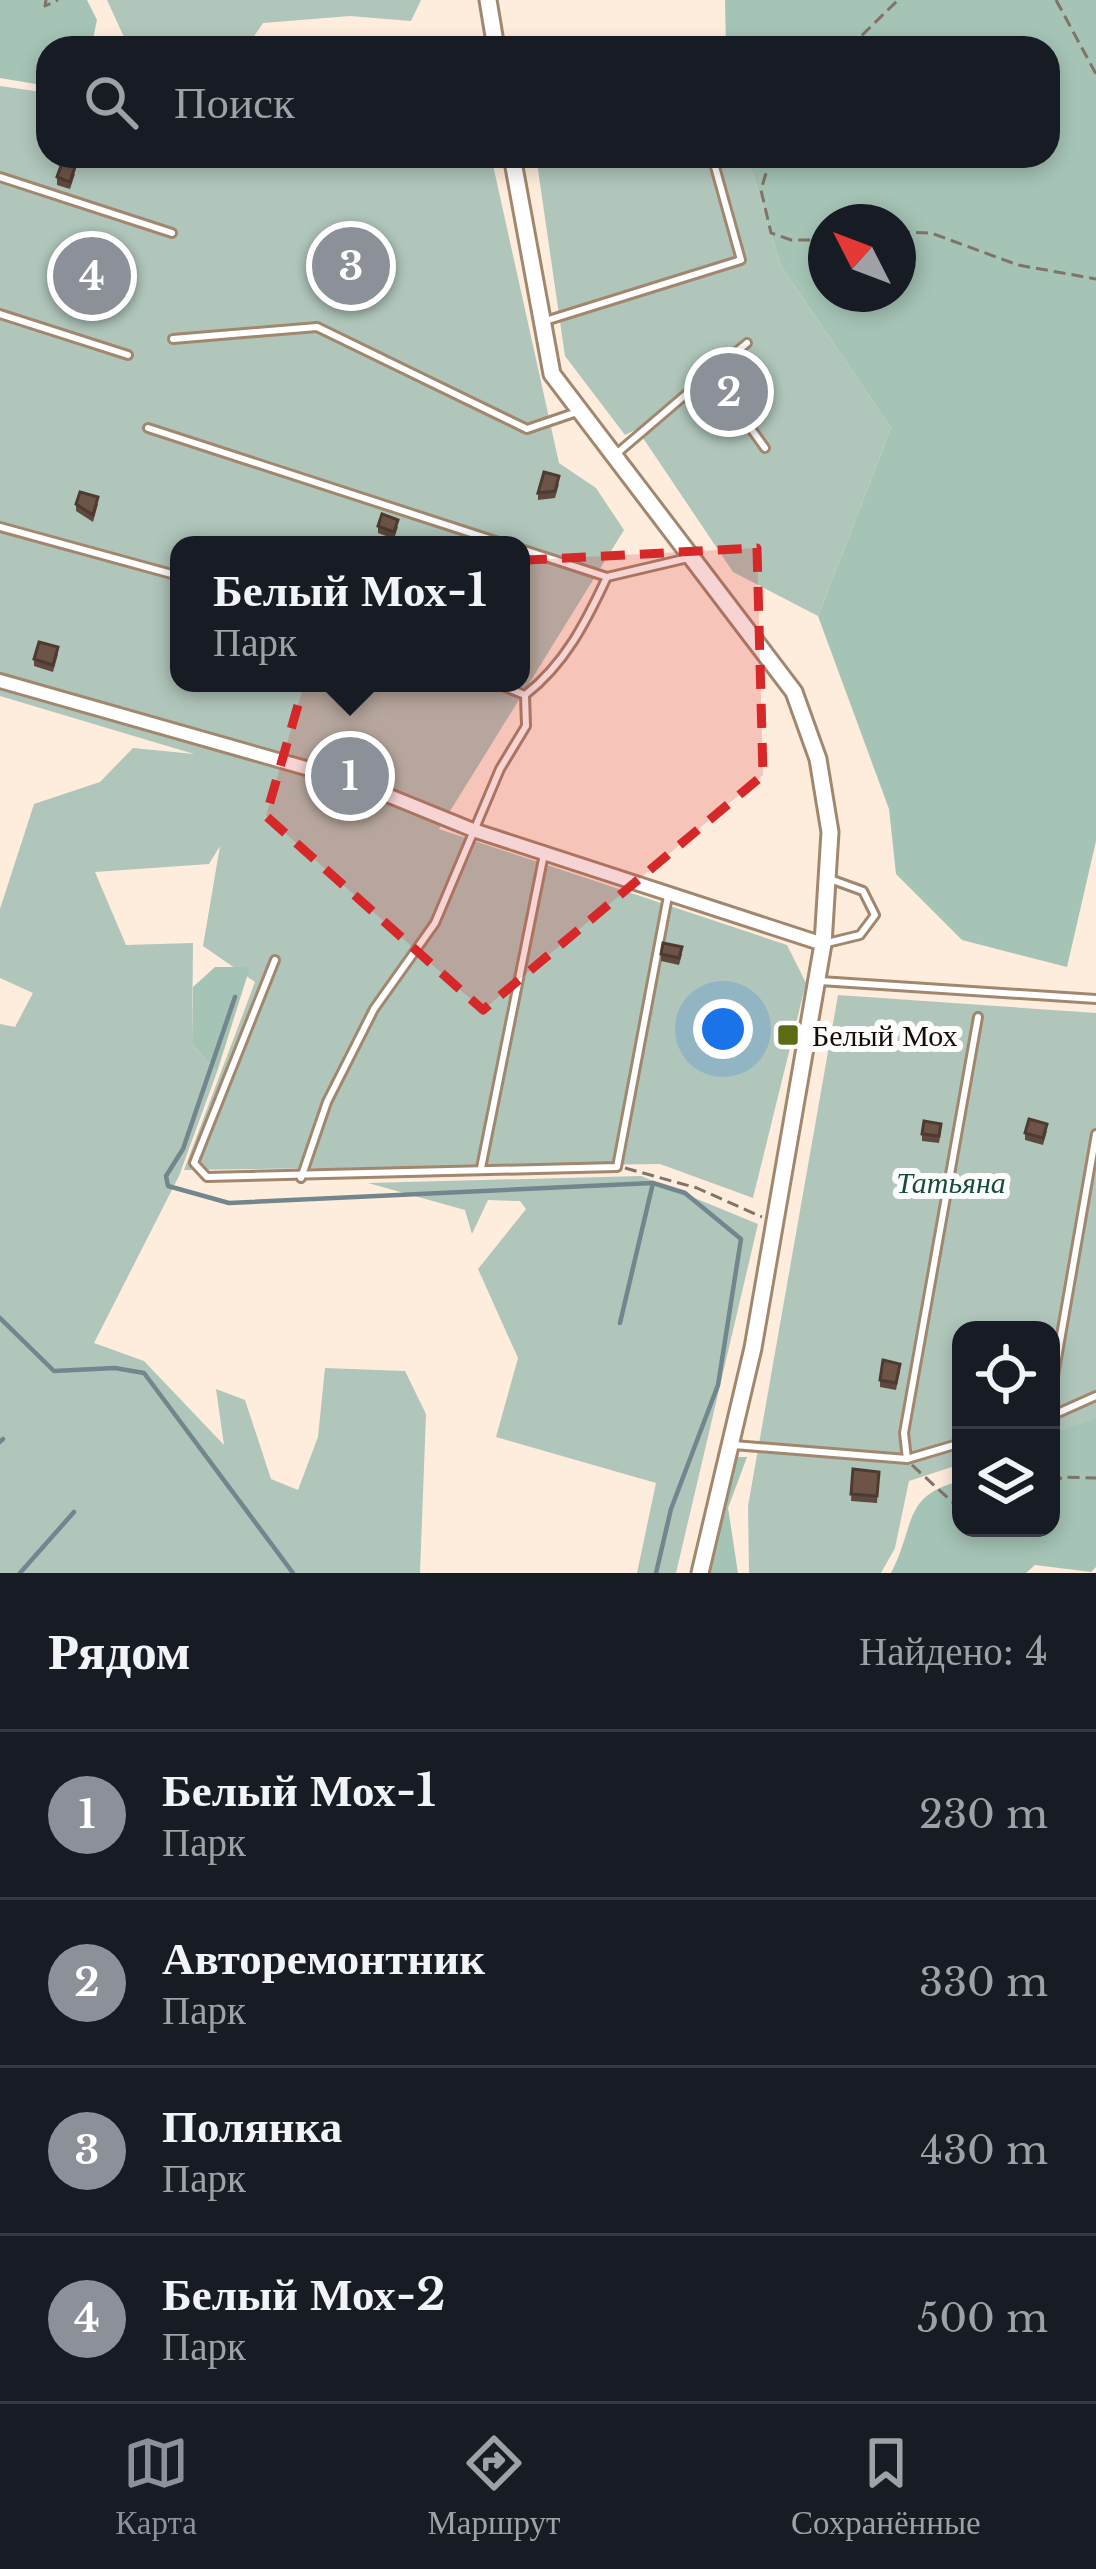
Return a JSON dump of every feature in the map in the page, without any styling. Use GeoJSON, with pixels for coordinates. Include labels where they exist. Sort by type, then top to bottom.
{"type":"FeatureCollection","features":[{"type":"Feature","properties":{"kind":"street"},"geometry":{"type":"LineString","coordinates":[[488,0],[494,36]]}},
{"type":"Feature","properties":{"kind":"street"},"geometry":{"type":"LineString","coordinates":[[514,168],[552,374],[794,692],[818,759],[830,832],[823,944],[775,1222],[700,1573]]}},
{"type":"Feature","properties":{"kind":"street"},"geometry":{"type":"LineString","coordinates":[[0,681],[355,782],[473,830],[823,944]]}},
{"type":"Feature","properties":{"kind":"lane"},"geometry":{"type":"LineString","coordinates":[[539,322],[741,260],[715,168]]}},
{"type":"Feature","properties":{"kind":"lane"},"geometry":{"type":"LineString","coordinates":[[0,177],[172,233]]}},
{"type":"Feature","properties":{"kind":"lane"},"geometry":{"type":"LineString","coordinates":[[0,314],[128,355]]}},
{"type":"Feature","properties":{"kind":"lane"},"geometry":{"type":"LineString","coordinates":[[173,339],[317,327],[527,429],[578,412]]}},
{"type":"Feature","properties":{"kind":"lane"},"geometry":{"type":"LineString","coordinates":[[613,457],[747,343]]}},
{"type":"Feature","properties":{"kind":"lane"},"geometry":{"type":"LineString","coordinates":[[711,373],[765,448]]}},
{"type":"Feature","properties":{"kind":"lane"},"geometry":{"type":"LineString","coordinates":[[148,428],[480,536]]}},
{"type":"Feature","properties":{"kind":"lane"},"geometry":{"type":"LineString","coordinates":[[0,527],[170,574]]}},
{"type":"Feature","properties":{"kind":"lane"},"geometry":{"type":"LineString","coordinates":[[530,552],[608,577],[692,557]]}},
{"type":"Feature","properties":{"kind":"lane"},"geometry":{"type":"LineString","coordinates":[[530,690],[548,677],[581,631],[608,577]]}},
{"type":"Feature","properties":{"kind":"lane"},"geometry":{"type":"LineString","coordinates":[[520,692],[525,694]]}},
{"type":"Feature","properties":{"kind":"lane"},"geometry":{"type":"LineString","coordinates":[[301,1178],[327,1102],[374,1009],[435,923],[473,830],[526,726],[525,694]]}},
{"type":"Feature","properties":{"kind":"lane"},"geometry":{"type":"LineString","coordinates":[[481,1170],[544,854]]}},
{"type":"Feature","properties":{"kind":"lane"},"geometry":{"type":"LineString","coordinates":[[823,944],[860,935],[875,915],[863,891],[828,879]]}},
{"type":"Feature","properties":{"kind":"lane"},"geometry":{"type":"LineString","coordinates":[[275,960],[194,1163],[207,1177],[617,1167],[668,896]]}},
{"type":"Feature","properties":{"kind":"lane"},"geometry":{"type":"LineString","coordinates":[[817,980],[1096,999]]}},
{"type":"Feature","properties":{"kind":"lane"},"geometry":{"type":"LineString","coordinates":[[907,1459],[904,1433],[977,1017]]}},
{"type":"Feature","properties":{"kind":"lane"},"geometry":{"type":"LineString","coordinates":[[1060,1341],[1096,1134]]}},
{"type":"Feature","properties":{"kind":"lane"},"geometry":{"type":"LineString","coordinates":[[1060,1412],[1096,1396]]}},
{"type":"Feature","properties":{"kind":"lane"},"geometry":{"type":"LineString","coordinates":[[730,1444],[907,1459],[952,1446]]}},
{"type":"Feature","properties":{"kind":"path"},"geometry":{"type":"LineString","coordinates":[[46,0],[45,5],[58,0]]}},
{"type":"Feature","properties":{"kind":"path"},"geometry":{"type":"LineString","coordinates":[[861,36],[898,0]]}},
{"type":"Feature","properties":{"kind":"path"},"geometry":{"type":"LineString","coordinates":[[1057,0],[1096,74]]}},
{"type":"Feature","properties":{"kind":"path"},"geometry":{"type":"LineString","coordinates":[[767,168],[761,190],[771,233],[808,240]]}},
{"type":"Feature","properties":{"kind":"path"},"geometry":{"type":"LineString","coordinates":[[916,233],[931,233],[1018,265],[1096,279]]}},
{"type":"Feature","properties":{"kind":"path"},"geometry":{"type":"LineString","coordinates":[[617,1167],[697,1188],[775,1222]]}},
{"type":"Feature","properties":{"kind":"path"},"geometry":{"type":"LineString","coordinates":[[907,1459],[952,1502]]}},
{"type":"Feature","properties":{"kind":"path"},"geometry":{"type":"LineString","coordinates":[[1060,1482],[1096,1478]]}},
{"type":"Feature","properties":{"kind":"highlighted area"},"geometry":{"type":"Polygon","coordinates":[[[757,548],[763,775],[483,1010],[266,816],[337,570],[757,548]]]}},
{"type":"Feature","properties":{"kind":"green space"},"geometry":{"type":"Polygon","coordinates":[[[0,0],[87,0],[97,20],[94,36],[36,36],[36,84],[0,78],[0,0]]]}},
{"type":"Feature","properties":{"kind":"green space"},"geometry":{"type":"Polygon","coordinates":[[[107,0],[421,0],[411,21],[350,16],[263,23],[254,36],[124,36],[107,0]]]}},
{"type":"Feature","properties":{"kind":"green space"},"geometry":{"type":"Polygon","coordinates":[[[725,0],[1096,0],[1096,841],[1067,967],[962,940],[896,874],[889,809],[818,616],[891,428],[812,312],[916,312],[916,204],[808,204],[808,306],[781,266],[751,168],[1060,168],[1060,36],[726,36],[725,0]]]}},
{"type":"Feature","properties":{"kind":"green space"},"geometry":{"type":"Polygon","coordinates":[[[0,86],[36,91],[36,168],[494,168],[559,463],[596,488],[624,530],[530,682],[530,536],[170,536],[170,692],[524,692],[439,829],[787,945],[806,983],[753,1198],[660,1164],[184,1170],[255,982],[203,946],[220,846],[209,864],[95,872],[126,945],[193,943],[192,1044],[217,1072],[179,1176],[94,1343],[144,1361],[224,1445],[216,1389],[245,1400],[271,1479],[298,1490],[318,1437],[325,1368],[405,1371],[426,1414],[420,1573],[0,1573],[0,1024],[15,1027],[33,993],[0,978],[0,909],[34,804],[100,782],[133,748],[194,754],[0,696],[0,86]]]}},
{"type":"Feature","properties":{"kind":"green space"},"geometry":{"type":"Polygon","coordinates":[[[538,168],[751,168],[781,266],[891,428],[818,616],[733,572],[637,429],[625,435],[565,356],[538,168]]]}},
{"type":"Feature","properties":{"kind":"green space"},"geometry":{"type":"Polygon","coordinates":[[[215,967],[250,967],[217,1072],[192,1044],[193,987],[215,967]]]}},
{"type":"Feature","properties":{"kind":"green space","name":"Татьяна"},"geometry":{"type":"Polygon","coordinates":[[[838,995],[1096,1013],[1096,1419],[1060,1433],[1060,1321],[952,1321],[952,1467],[909,1481],[895,1548],[881,1573],[749,1573],[748,1506],[838,995]]]}},
{"type":"Feature","properties":{"kind":"green space"},"geometry":{"type":"Polygon","coordinates":[[[641,1176],[758,1224],[676,1573],[637,1573],[656,1483],[496,1437],[518,1358],[478,1269],[526,1209],[520,1201],[488,1200],[472,1234],[465,1210],[368,1183],[641,1176]]]}},
{"type":"Feature","properties":{"kind":"green space"},"geometry":{"type":"Polygon","coordinates":[[[1096,1418],[1096,1567],[1091,1572],[1035,1565],[1026,1573],[891,1573],[913,1514],[929,1495],[952,1484],[952,1537],[1060,1537],[1060,1432],[1096,1418]]]}},
{"type":"Feature","properties":{"kind":"green space"},"geometry":{"type":"Polygon","coordinates":[[[733,1457],[747,1457],[728,1508],[738,1573],[706,1573],[733,1457]]]}},
{"type":"Feature","properties":{"kind":"building"},"geometry":{"type":"Polygon","coordinates":[[[60,168],[75,168],[70,182],[57,177],[60,168]]]}},
{"type":"Feature","properties":{"kind":"building"},"geometry":{"type":"Polygon","coordinates":[[[544,472],[559,476],[555,491],[538,493],[544,472]]]}},
{"type":"Feature","properties":{"kind":"building"},"geometry":{"type":"Polygon","coordinates":[[[80,492],[98,497],[93,515],[76,504],[80,492]]]}},
{"type":"Feature","properties":{"kind":"building"},"geometry":{"type":"Polygon","coordinates":[[[382,514],[398,520],[394,532],[378,526],[382,514]]]}},
{"type":"Feature","properties":{"kind":"building"},"geometry":{"type":"Polygon","coordinates":[[[39,642],[58,647],[53,665],[34,659],[39,642]]]}},
{"type":"Feature","properties":{"kind":"building"},"geometry":{"type":"Polygon","coordinates":[[[663,943],[682,947],[679,958],[661,954],[663,943]]]}},
{"type":"Feature","properties":{"kind":"building"},"geometry":{"type":"Polygon","coordinates":[[[1029,1119],[1047,1124],[1043,1138],[1025,1133],[1029,1119]]]}},
{"type":"Feature","properties":{"kind":"building"},"geometry":{"type":"Polygon","coordinates":[[[924,1121],[941,1124],[939,1136],[922,1134],[924,1121]]]}},
{"type":"Feature","properties":{"kind":"building"},"geometry":{"type":"Polygon","coordinates":[[[883,1360],[900,1364],[896,1383],[880,1380],[883,1360]]]}},
{"type":"Feature","properties":{"kind":"building"},"geometry":{"type":"Polygon","coordinates":[[[853,1469],[879,1472],[877,1496],[851,1494],[853,1469]]]}},
{"type":"Feature","properties":{"kind":"waterway"},"geometry":{"type":"LineString","coordinates":[[235,997],[183,1149],[166,1176],[168,1186],[229,1203],[653,1183],[685,1193],[741,1239],[718,1385],[671,1509],[656,1573]]}},
{"type":"Feature","properties":{"kind":"waterway"},"geometry":{"type":"LineString","coordinates":[[620,1323],[653,1183]]}},
{"type":"Feature","properties":{"kind":"waterway"},"geometry":{"type":"LineString","coordinates":[[0,1318],[54,1371],[115,1368],[144,1373],[293,1573]]}},
{"type":"Feature","properties":{"kind":"waterway"},"geometry":{"type":"LineString","coordinates":[[0,1442],[3,1439]]}},
{"type":"Feature","properties":{"kind":"waterway"},"geometry":{"type":"LineString","coordinates":[[20,1573],[74,1512]]}},
{"type":"Feature","properties":{"kind":"place","name":"Полянка"},"geometry":{"type":"Point","coordinates":[351,266]}},
{"type":"Feature","properties":{"kind":"place","name":"Белый Мох-2"},"geometry":{"type":"Point","coordinates":[92,276]}},
{"type":"Feature","properties":{"kind":"place","name":"Авторемонтник"},"geometry":{"type":"Point","coordinates":[729,392]}},
{"type":"Feature","properties":{"kind":"place","name":"Белый Мох-1"},"geometry":{"type":"Point","coordinates":[350,776]}},
{"type":"Feature","properties":{"kind":"place","name":"Белый Мох"},"geometry":{"type":"Point","coordinates":[788,1035]}}]}
